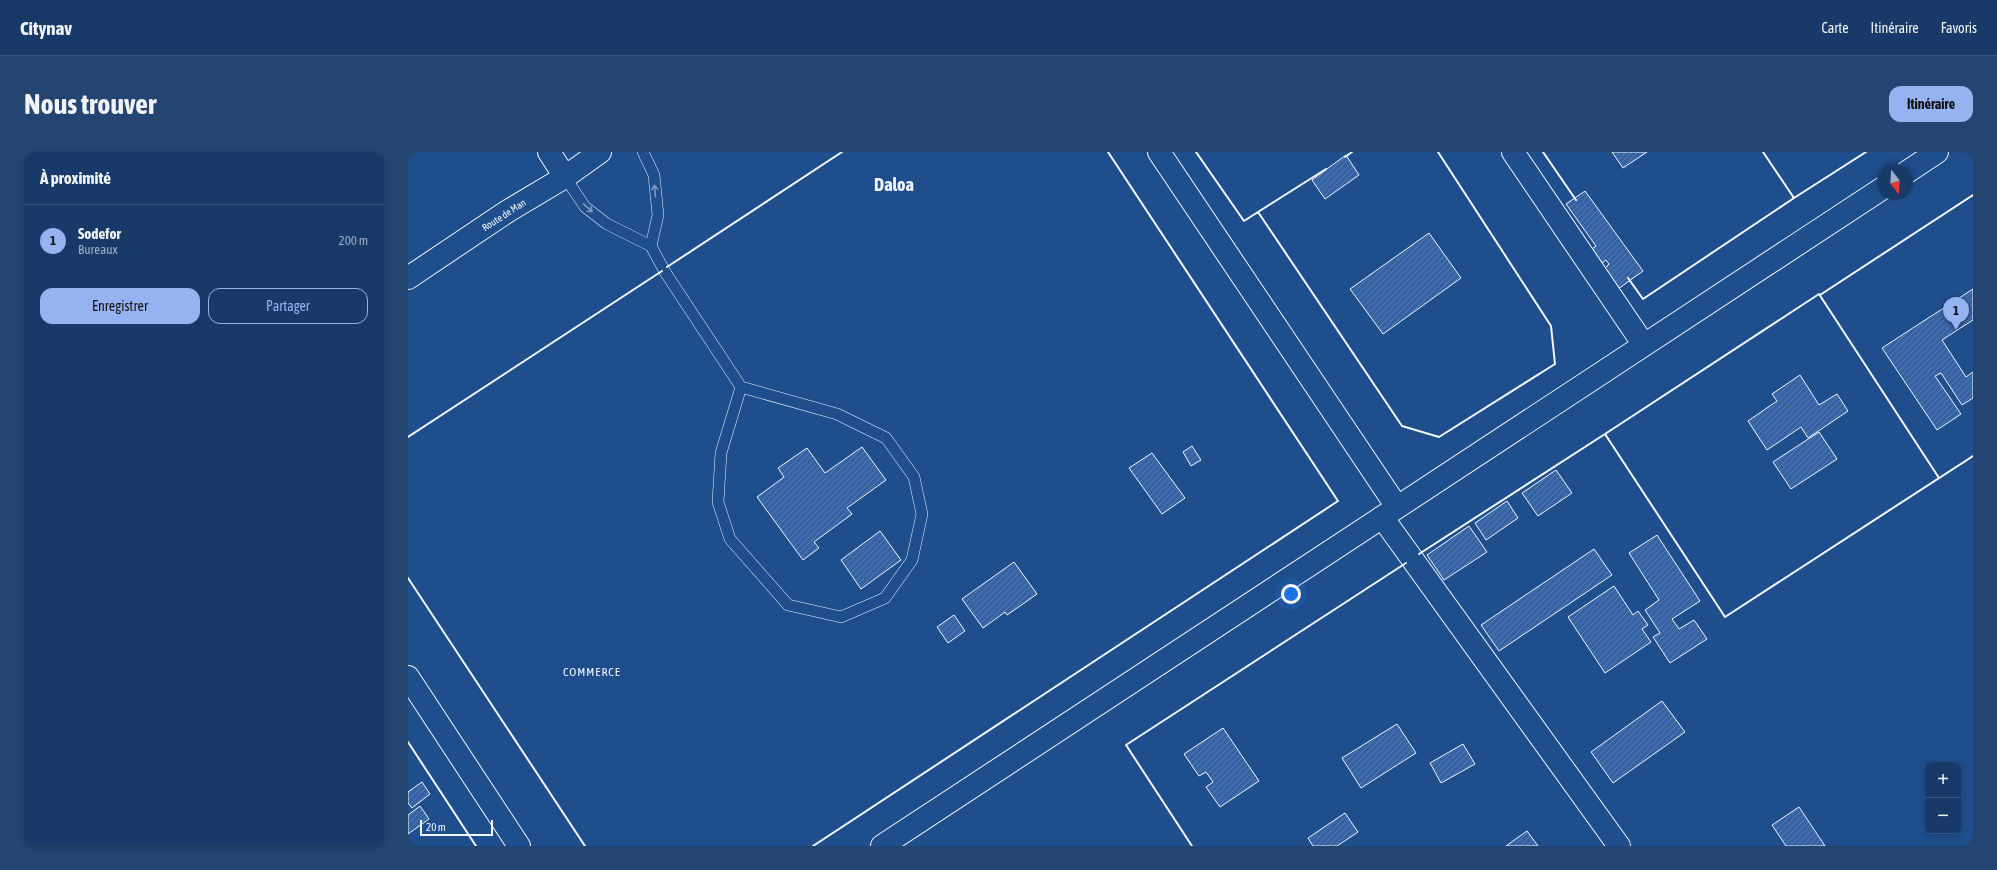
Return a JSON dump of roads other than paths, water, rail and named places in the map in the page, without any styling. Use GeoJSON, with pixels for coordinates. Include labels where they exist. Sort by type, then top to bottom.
{"type":"FeatureCollection","features":[{"type":"Feature","properties":{"kind":"main road"},"geometry":{"type":"LineString","coordinates":[[549,152],[565,177]]}},
{"type":"Feature","properties":{"kind":"main road","name":"Route de Man"},"geometry":{"type":"LineString","coordinates":[[408,278],[508,211],[565,177],[600,152]]}},
{"type":"Feature","properties":{"kind":"main road"},"geometry":{"type":"LineString","coordinates":[[1160,152],[1390,512],[1619,846]]}},
{"type":"Feature","properties":{"kind":"main road"},"geometry":{"type":"LineString","coordinates":[[1513,152],[1644,345]]}},
{"type":"Feature","properties":{"kind":"main road"},"geometry":{"type":"LineString","coordinates":[[1913,168],[1937,152]]}},
{"type":"Feature","properties":{"kind":"main road"},"geometry":{"type":"LineString","coordinates":[[882,846],[1877,192]]}},
{"type":"Feature","properties":{"kind":"main road"},"geometry":{"type":"LineString","coordinates":[[408,677],[519,846]]}},
{"type":"Feature","properties":{"kind":"lane"},"geometry":{"type":"LineString","coordinates":[[643,152],[654,175],[658,215],[652,246]]}},
{"type":"Feature","properties":{"kind":"lane"},"geometry":{"type":"LineString","coordinates":[[565,177],[585,207],[607,224],[652,246],[666,272],[741,387],[837,414],[886,438],[914,476],[922,514],[912,560],[885,598],[841,617],[788,605],[730,539],[718,502],[721,453],[741,387]]}},
{"type":"Feature","properties":{"kind":"place","name":"Sodefor"},"geometry":{"type":"Point","coordinates":[1956,330]}},
{"type":"Feature","properties":{"kind":"district","name":"Daloa"},"geometry":{"type":"Point","coordinates":[894,184]}},
{"type":"Feature","properties":{"kind":"district","name":"COMMERCE"},"geometry":{"type":"Point","coordinates":[592,672]}}]}
